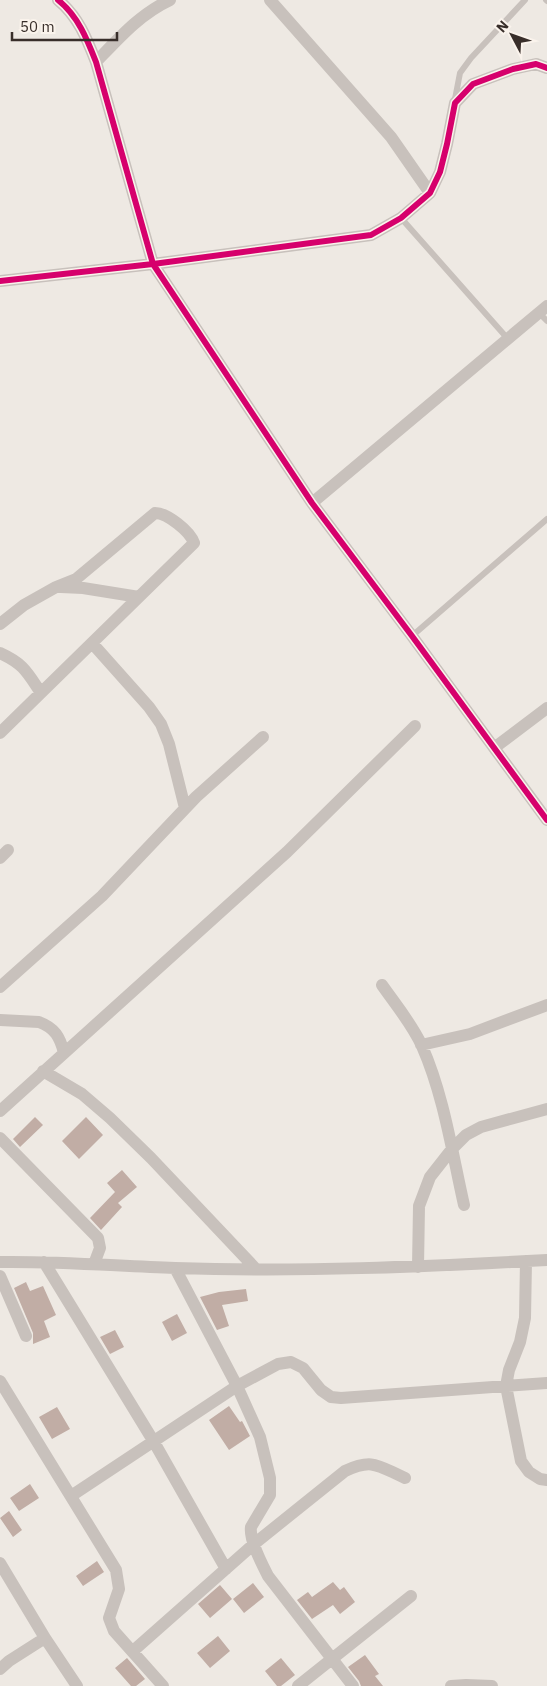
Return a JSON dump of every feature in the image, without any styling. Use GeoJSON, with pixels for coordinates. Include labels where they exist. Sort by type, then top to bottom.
{"type":"FeatureCollection","features":[{"type":"Feature","properties":{"kind":"street"},"geometry":{"type":"LineString","coordinates":[[58,0],[64,4],[83,30],[96,62],[153,264],[312,503],[547,820]]}},
{"type":"Feature","properties":{"kind":"street"},"geometry":{"type":"LineString","coordinates":[[96,62],[130,26],[156,7],[170,0]]}},
{"type":"Feature","properties":{"kind":"street"},"geometry":{"type":"LineString","coordinates":[[270,0],[391,137],[430,193]]}},
{"type":"Feature","properties":{"kind":"street"},"geometry":{"type":"LineString","coordinates":[[0,281],[153,264],[372,235],[401,218],[430,193],[440,172],[448,144],[455,103],[473,84],[513,69],[536,64],[547,68]]}},
{"type":"Feature","properties":{"kind":"street"},"geometry":{"type":"LineString","coordinates":[[312,503],[508,339],[544,313]]}},
{"type":"Feature","properties":{"kind":"street"},"geometry":{"type":"LineString","coordinates":[[0,624],[24,604],[76,579],[155,514],[161,513],[187,531],[191,536],[194,543],[0,733]]}},
{"type":"Feature","properties":{"kind":"street"},"geometry":{"type":"LineString","coordinates":[[56,587],[83,588],[139,597]]}},
{"type":"Feature","properties":{"kind":"street"},"geometry":{"type":"LineString","coordinates":[[92,643],[149,707],[161,724],[169,744],[185,808]]}},
{"type":"Feature","properties":{"kind":"street"},"geometry":{"type":"LineString","coordinates":[[0,653],[16,660],[26,670],[41,693]]}},
{"type":"Feature","properties":{"kind":"street"},"geometry":{"type":"LineString","coordinates":[[494,748],[547,708]]}},
{"type":"Feature","properties":{"kind":"street"},"geometry":{"type":"LineString","coordinates":[[0,1111],[287,852],[415,726]]}},
{"type":"Feature","properties":{"kind":"street"},"geometry":{"type":"LineString","coordinates":[[0,987],[102,896],[185,808],[263,737]]}},
{"type":"Feature","properties":{"kind":"street"},"geometry":{"type":"LineString","coordinates":[[382,985],[406,1018],[421,1045],[435,1080],[464,1205]]}},
{"type":"Feature","properties":{"kind":"street"},"geometry":{"type":"LineString","coordinates":[[421,1045],[470,1034],[547,1006]]}},
{"type":"Feature","properties":{"kind":"street"},"geometry":{"type":"LineString","coordinates":[[0,1020],[40,1022],[44,1024],[56,1031],[64,1053]]}},
{"type":"Feature","properties":{"kind":"street"},"geometry":{"type":"LineString","coordinates":[[43,1071],[82,1094],[110,1118],[151,1158],[255,1268]]}},
{"type":"Feature","properties":{"kind":"street"},"geometry":{"type":"LineString","coordinates":[[418,1267],[419,1206],[430,1176],[452,1148],[466,1135],[481,1127],[547,1109]]}},
{"type":"Feature","properties":{"kind":"street"},"geometry":{"type":"LineString","coordinates":[[0,1138],[98,1238],[100,1248],[94,1264]]}},
{"type":"Feature","properties":{"kind":"street"},"geometry":{"type":"LineString","coordinates":[[0,1262],[44,1262],[175,1268],[255,1268],[418,1267],[547,1260]]}},
{"type":"Feature","properties":{"kind":"street"},"geometry":{"type":"LineString","coordinates":[[526,1261],[525,1318],[520,1342],[509,1370],[506,1386],[521,1460],[529,1472],[540,1479],[547,1480]]}},
{"type":"Feature","properties":{"kind":"street"},"geometry":{"type":"LineString","coordinates":[[44,1262],[154,1442],[226,1569]]}},
{"type":"Feature","properties":{"kind":"street"},"geometry":{"type":"LineString","coordinates":[[175,1268],[237,1386],[260,1437],[270,1478],[270,1496],[251,1527],[250,1533],[260,1561],[268,1576],[331,1660],[353,1686]]}},
{"type":"Feature","properties":{"kind":"street"},"geometry":{"type":"LineString","coordinates":[[0,1276],[26,1336]]}},
{"type":"Feature","properties":{"kind":"street"},"geometry":{"type":"LineString","coordinates":[[71,1496],[237,1386],[278,1364],[291,1362],[303,1368],[321,1390],[331,1397],[341,1398],[547,1383]]}},
{"type":"Feature","properties":{"kind":"street"},"geometry":{"type":"LineString","coordinates":[[0,1380],[116,1570],[119,1588],[109,1618],[114,1631],[163,1686]]}},
{"type":"Feature","properties":{"kind":"street"},"geometry":{"type":"LineString","coordinates":[[133,1651],[254,1544],[345,1471],[358,1464],[372,1463],[405,1478]]}},
{"type":"Feature","properties":{"kind":"street"},"geometry":{"type":"LineString","coordinates":[[0,1563],[77,1686]]}},
{"type":"Feature","properties":{"kind":"street"},"geometry":{"type":"LineString","coordinates":[[298,1686],[410,1596]]}},
{"type":"Feature","properties":{"kind":"street"},"geometry":{"type":"LineString","coordinates":[[0,1669],[9,1661],[46,1638]]}},
{"type":"Feature","properties":{"kind":"street"},"geometry":{"type":"LineString","coordinates":[[451,1686],[492,1686]]}},
{"type":"Feature","properties":{"kind":"lane"},"geometry":{"type":"LineString","coordinates":[[455,103],[460,73],[471,58],[524,0]]}},
{"type":"Feature","properties":{"kind":"lane"},"geometry":{"type":"LineString","coordinates":[[401,218],[508,339]]}},
{"type":"Feature","properties":{"kind":"lane"},"geometry":{"type":"LineString","coordinates":[[412,636],[547,518]]}},
{"type":"Feature","properties":{"kind":"building"},"geometry":{"type":"Polygon","coordinates":[[[35,1117],[43,1125],[20,1147],[13,1139],[35,1117]]]}},
{"type":"Feature","properties":{"kind":"building"},"geometry":{"type":"Polygon","coordinates":[[[86,1117],[103,1135],[79,1159],[62,1141],[86,1117]]]}},
{"type":"Feature","properties":{"kind":"building"},"geometry":{"type":"Polygon","coordinates":[[[122,1170],[137,1187],[118,1203],[122,1207],[101,1230],[90,1218],[115,1192],[107,1183],[122,1170]]]}},
{"type":"Feature","properties":{"kind":"building"},"geometry":{"type":"Polygon","coordinates":[[[26,1282],[30,1291],[43,1286],[56,1315],[44,1321],[50,1337],[33,1344],[33,1333],[14,1288],[26,1282]]]}},
{"type":"Feature","properties":{"kind":"building"},"geometry":{"type":"Polygon","coordinates":[[[246,1289],[248,1301],[222,1305],[229,1326],[217,1330],[200,1297],[219,1292],[246,1289]]]}},
{"type":"Feature","properties":{"kind":"building"},"geometry":{"type":"Polygon","coordinates":[[[177,1314],[187,1333],[172,1341],[162,1322],[177,1314]]]}},
{"type":"Feature","properties":{"kind":"building"},"geometry":{"type":"Polygon","coordinates":[[[115,1330],[124,1347],[110,1354],[100,1337],[115,1330]]]}},
{"type":"Feature","properties":{"kind":"building"},"geometry":{"type":"Polygon","coordinates":[[[229,1406],[240,1422],[242,1421],[250,1436],[229,1450],[209,1420],[229,1406]]]}},
{"type":"Feature","properties":{"kind":"building"},"geometry":{"type":"Polygon","coordinates":[[[57,1407],[70,1429],[52,1439],[39,1417],[57,1407]]]}},
{"type":"Feature","properties":{"kind":"building"},"geometry":{"type":"Polygon","coordinates":[[[30,1484],[39,1498],[19,1511],[10,1498],[30,1484]]]}},
{"type":"Feature","properties":{"kind":"building"},"geometry":{"type":"Polygon","coordinates":[[[9,1511],[22,1530],[13,1537],[0,1518],[9,1511]]]}},
{"type":"Feature","properties":{"kind":"building"},"geometry":{"type":"Polygon","coordinates":[[[97,1561],[104,1572],[83,1586],[76,1576],[97,1561]]]}},
{"type":"Feature","properties":{"kind":"building"},"geometry":{"type":"Polygon","coordinates":[[[333,1582],[340,1590],[344,1587],[355,1602],[340,1614],[333,1605],[312,1619],[297,1600],[308,1592],[312,1597],[333,1582]]]}},
{"type":"Feature","properties":{"kind":"building"},"geometry":{"type":"Polygon","coordinates":[[[253,1583],[264,1597],[244,1613],[233,1599],[253,1583]]]}},
{"type":"Feature","properties":{"kind":"building"},"geometry":{"type":"Polygon","coordinates":[[[220,1585],[232,1599],[210,1618],[198,1604],[220,1585]]]}},
{"type":"Feature","properties":{"kind":"building"},"geometry":{"type":"Polygon","coordinates":[[[218,1636],[230,1651],[210,1668],[197,1653],[218,1636]]]}},
{"type":"Feature","properties":{"kind":"building"},"geometry":{"type":"Polygon","coordinates":[[[365,1655],[379,1674],[375,1676],[383,1686],[361,1686],[348,1667],[365,1655]]]}},
{"type":"Feature","properties":{"kind":"building"},"geometry":{"type":"Polygon","coordinates":[[[127,1658],[145,1679],[136,1686],[131,1686],[115,1668],[127,1658]]]}},
{"type":"Feature","properties":{"kind":"building"},"geometry":{"type":"Polygon","coordinates":[[[281,1658],[295,1675],[281,1686],[277,1686],[265,1671],[281,1658]]]}},
{"type":"Feature","properties":{"kind":"cycle path"},"geometry":{"type":"LineString","coordinates":[[58,0],[76,21],[85,36],[96,62],[153,264],[312,503],[547,820]]}},
{"type":"Feature","properties":{"kind":"cycle path"},"geometry":{"type":"LineString","coordinates":[[0,281],[153,264],[371,235],[401,218],[430,193],[440,172],[455,103],[473,84],[513,69],[536,64],[547,68]]}}]}
